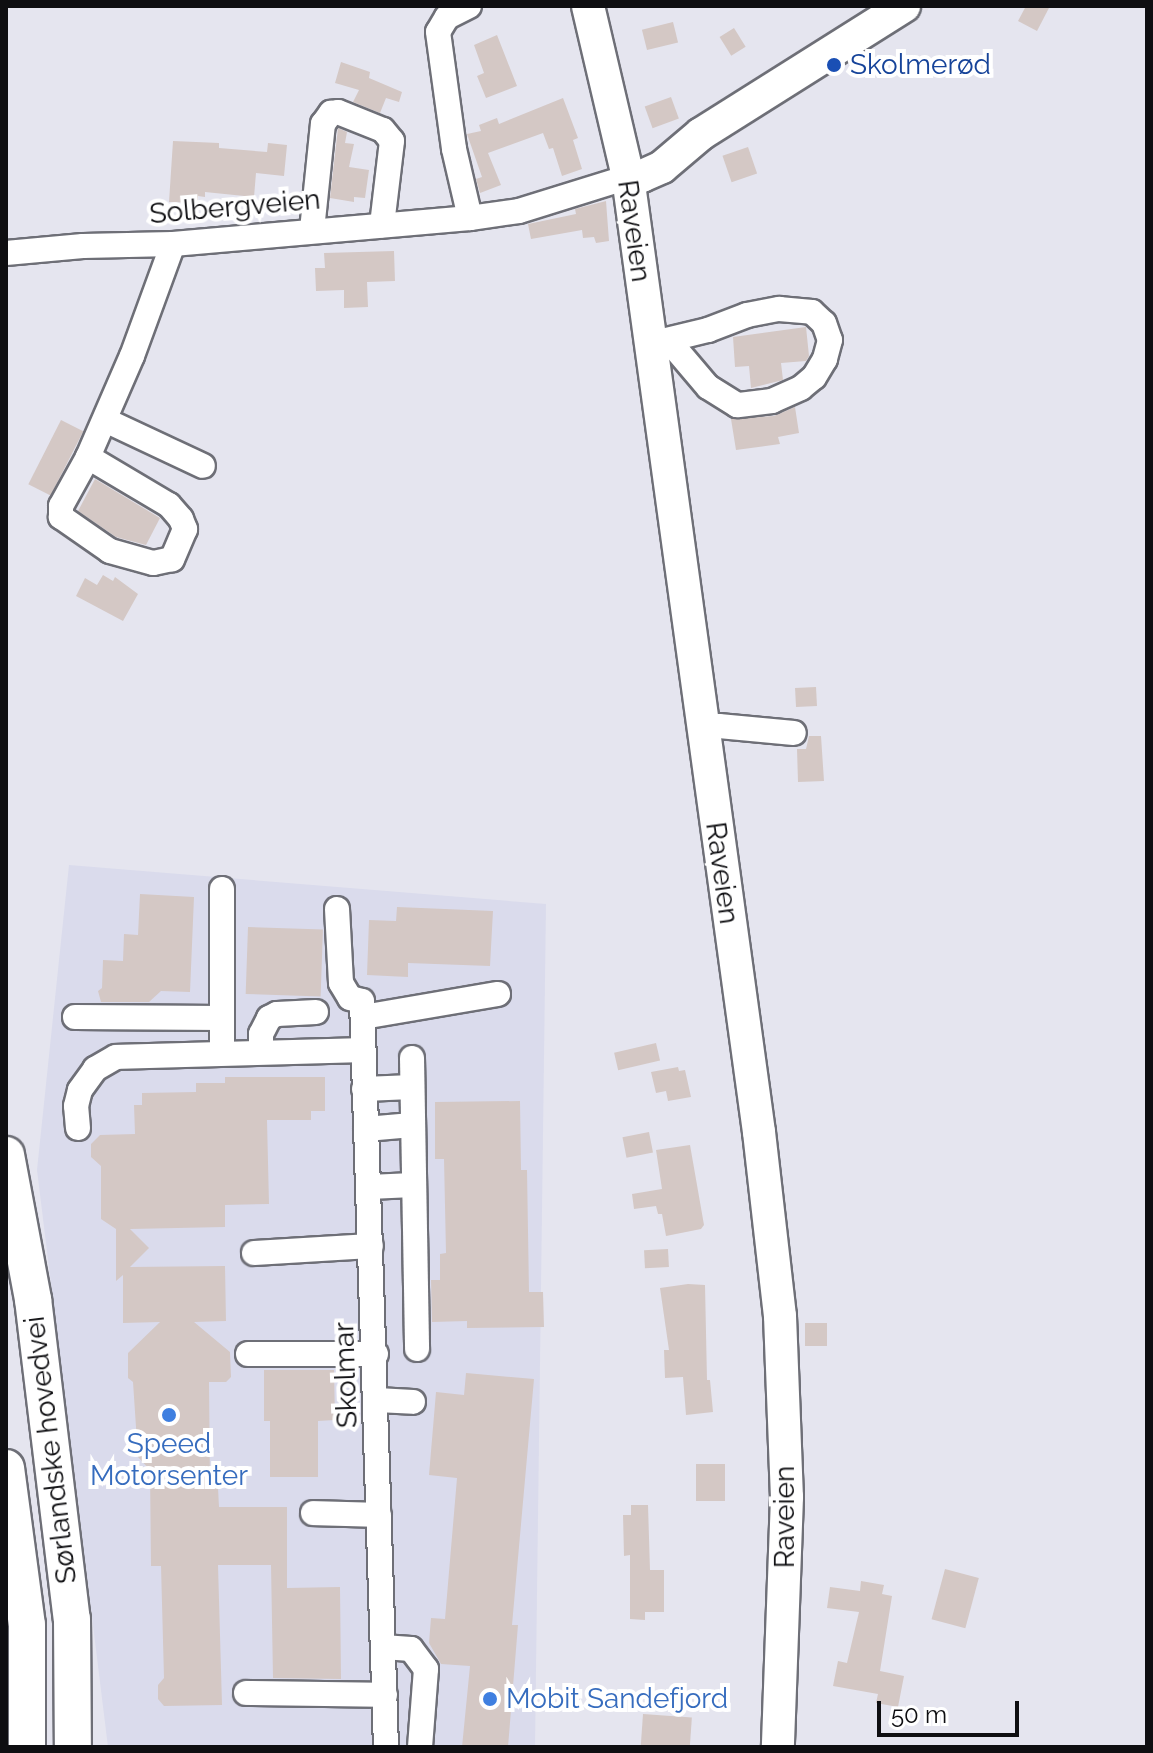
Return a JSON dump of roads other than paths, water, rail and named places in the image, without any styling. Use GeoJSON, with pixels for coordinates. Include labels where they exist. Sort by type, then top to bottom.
{"type":"FeatureCollection","features":[{"type":"Feature","properties":{"kind":"highway","name":"Sørlandske hovedvei"},"geometry":{"type":"LineString","coordinates":[[6,1155],[33,1299],[72,1619],[73,1747]]}},
{"type":"Feature","properties":{"kind":"highway","name":"Sørlandske hovedvei"},"geometry":{"type":"LineString","coordinates":[[6,1468],[27,1625],[27,1747]]}},
{"type":"Feature","properties":{"kind":"main road","name":"Raveien"},"geometry":{"type":"LineString","coordinates":[[588,6],[628,177],[659,343],[701,728],[759,1132],[780,1316],[787,1497],[778,1747]]}},
{"type":"Feature","properties":{"kind":"main road"},"geometry":{"type":"LineString","coordinates":[[628,177],[637,160],[701,134],[904,6]]}},
{"type":"Feature","properties":{"kind":"street"},"geometry":{"type":"LineString","coordinates":[[469,6],[447,17],[438,32],[454,149],[470,218]]}},
{"type":"Feature","properties":{"kind":"street"},"geometry":{"type":"LineString","coordinates":[[312,230],[323,124],[331,113],[338,112],[383,130],[392,141],[382,225]]}},
{"type":"Feature","properties":{"kind":"street","name":"Solbergveien"},"geometry":{"type":"LineString","coordinates":[[6,253],[83,246],[173,244],[470,218],[519,211],[628,177]]}},
{"type":"Feature","properties":{"kind":"street"},"geometry":{"type":"LineString","coordinates":[[88,457],[169,505],[181,519],[185,529],[172,559],[153,563],[110,551],[67,524],[61,517],[61,506],[105,420],[173,244]]}},
{"type":"Feature","properties":{"kind":"street"},"geometry":{"type":"LineString","coordinates":[[779,309],[812,312],[824,323],[830,340],[825,359],[814,377],[801,388],[772,401],[737,405],[708,387],[659,343],[747,315],[779,309]]}},
{"type":"Feature","properties":{"kind":"street"},"geometry":{"type":"LineString","coordinates":[[105,420],[203,466]]}},
{"type":"Feature","properties":{"kind":"street"},"geometry":{"type":"LineString","coordinates":[[701,728],[719,726],[794,733]]}},
{"type":"Feature","properties":{"kind":"street"},"geometry":{"type":"LineString","coordinates":[[222,889],[222,1052]]}},
{"type":"Feature","properties":{"kind":"street"},"geometry":{"type":"LineString","coordinates":[[337,909],[341,983],[350,998],[362,1009],[498,994]]}},
{"type":"Feature","properties":{"kind":"street","name":"Skolmar"},"geometry":{"type":"LineString","coordinates":[[362,1009],[376,1354],[386,1747]]}},
{"type":"Feature","properties":{"kind":"street"},"geometry":{"type":"LineString","coordinates":[[261,1051],[261,1034],[269,1018],[277,1014],[316,1012]]}},
{"type":"Feature","properties":{"kind":"street"},"geometry":{"type":"LineString","coordinates":[[75,1017],[222,1018]]}},
{"type":"Feature","properties":{"kind":"street"},"geometry":{"type":"LineString","coordinates":[[78,1128],[76,1106],[80,1090],[95,1069],[108,1060],[222,1052],[362,1050]]}},
{"type":"Feature","properties":{"kind":"street"},"geometry":{"type":"LineString","coordinates":[[412,1058],[417,1349]]}},
{"type":"Feature","properties":{"kind":"street"},"geometry":{"type":"LineString","coordinates":[[364,1089],[412,1087]]}},
{"type":"Feature","properties":{"kind":"street"},"geometry":{"type":"LineString","coordinates":[[366,1129],[412,1125]]}},
{"type":"Feature","properties":{"kind":"street"},"geometry":{"type":"LineString","coordinates":[[369,1187],[413,1185]]}},
{"type":"Feature","properties":{"kind":"street"},"geometry":{"type":"LineString","coordinates":[[254,1253],[372,1257],[415,1265]]}},
{"type":"Feature","properties":{"kind":"street"},"geometry":{"type":"LineString","coordinates":[[248,1354],[376,1354]]}},
{"type":"Feature","properties":{"kind":"street"},"geometry":{"type":"LineString","coordinates":[[377,1400],[413,1402]]}},
{"type":"Feature","properties":{"kind":"street"},"geometry":{"type":"LineString","coordinates":[[313,1513],[379,1515]]}},
{"type":"Feature","properties":{"kind":"street"},"geometry":{"type":"LineString","coordinates":[[383,1647],[411,1649],[426,1669],[415,1746]]}},
{"type":"Feature","properties":{"kind":"street"},"geometry":{"type":"LineString","coordinates":[[246,1693],[385,1695]]}},
{"type":"Feature","properties":{"kind":"place","name":"Skolmerød"},"geometry":{"type":"Point","coordinates":[834,65]}},
{"type":"Feature","properties":{"kind":"place","name":"Speed Motorsenter"},"geometry":{"type":"Point","coordinates":[169,1415]}},
{"type":"Feature","properties":{"kind":"place","name":"Mobit Sandefjord"},"geometry":{"type":"Point","coordinates":[490,1699]}}]}
